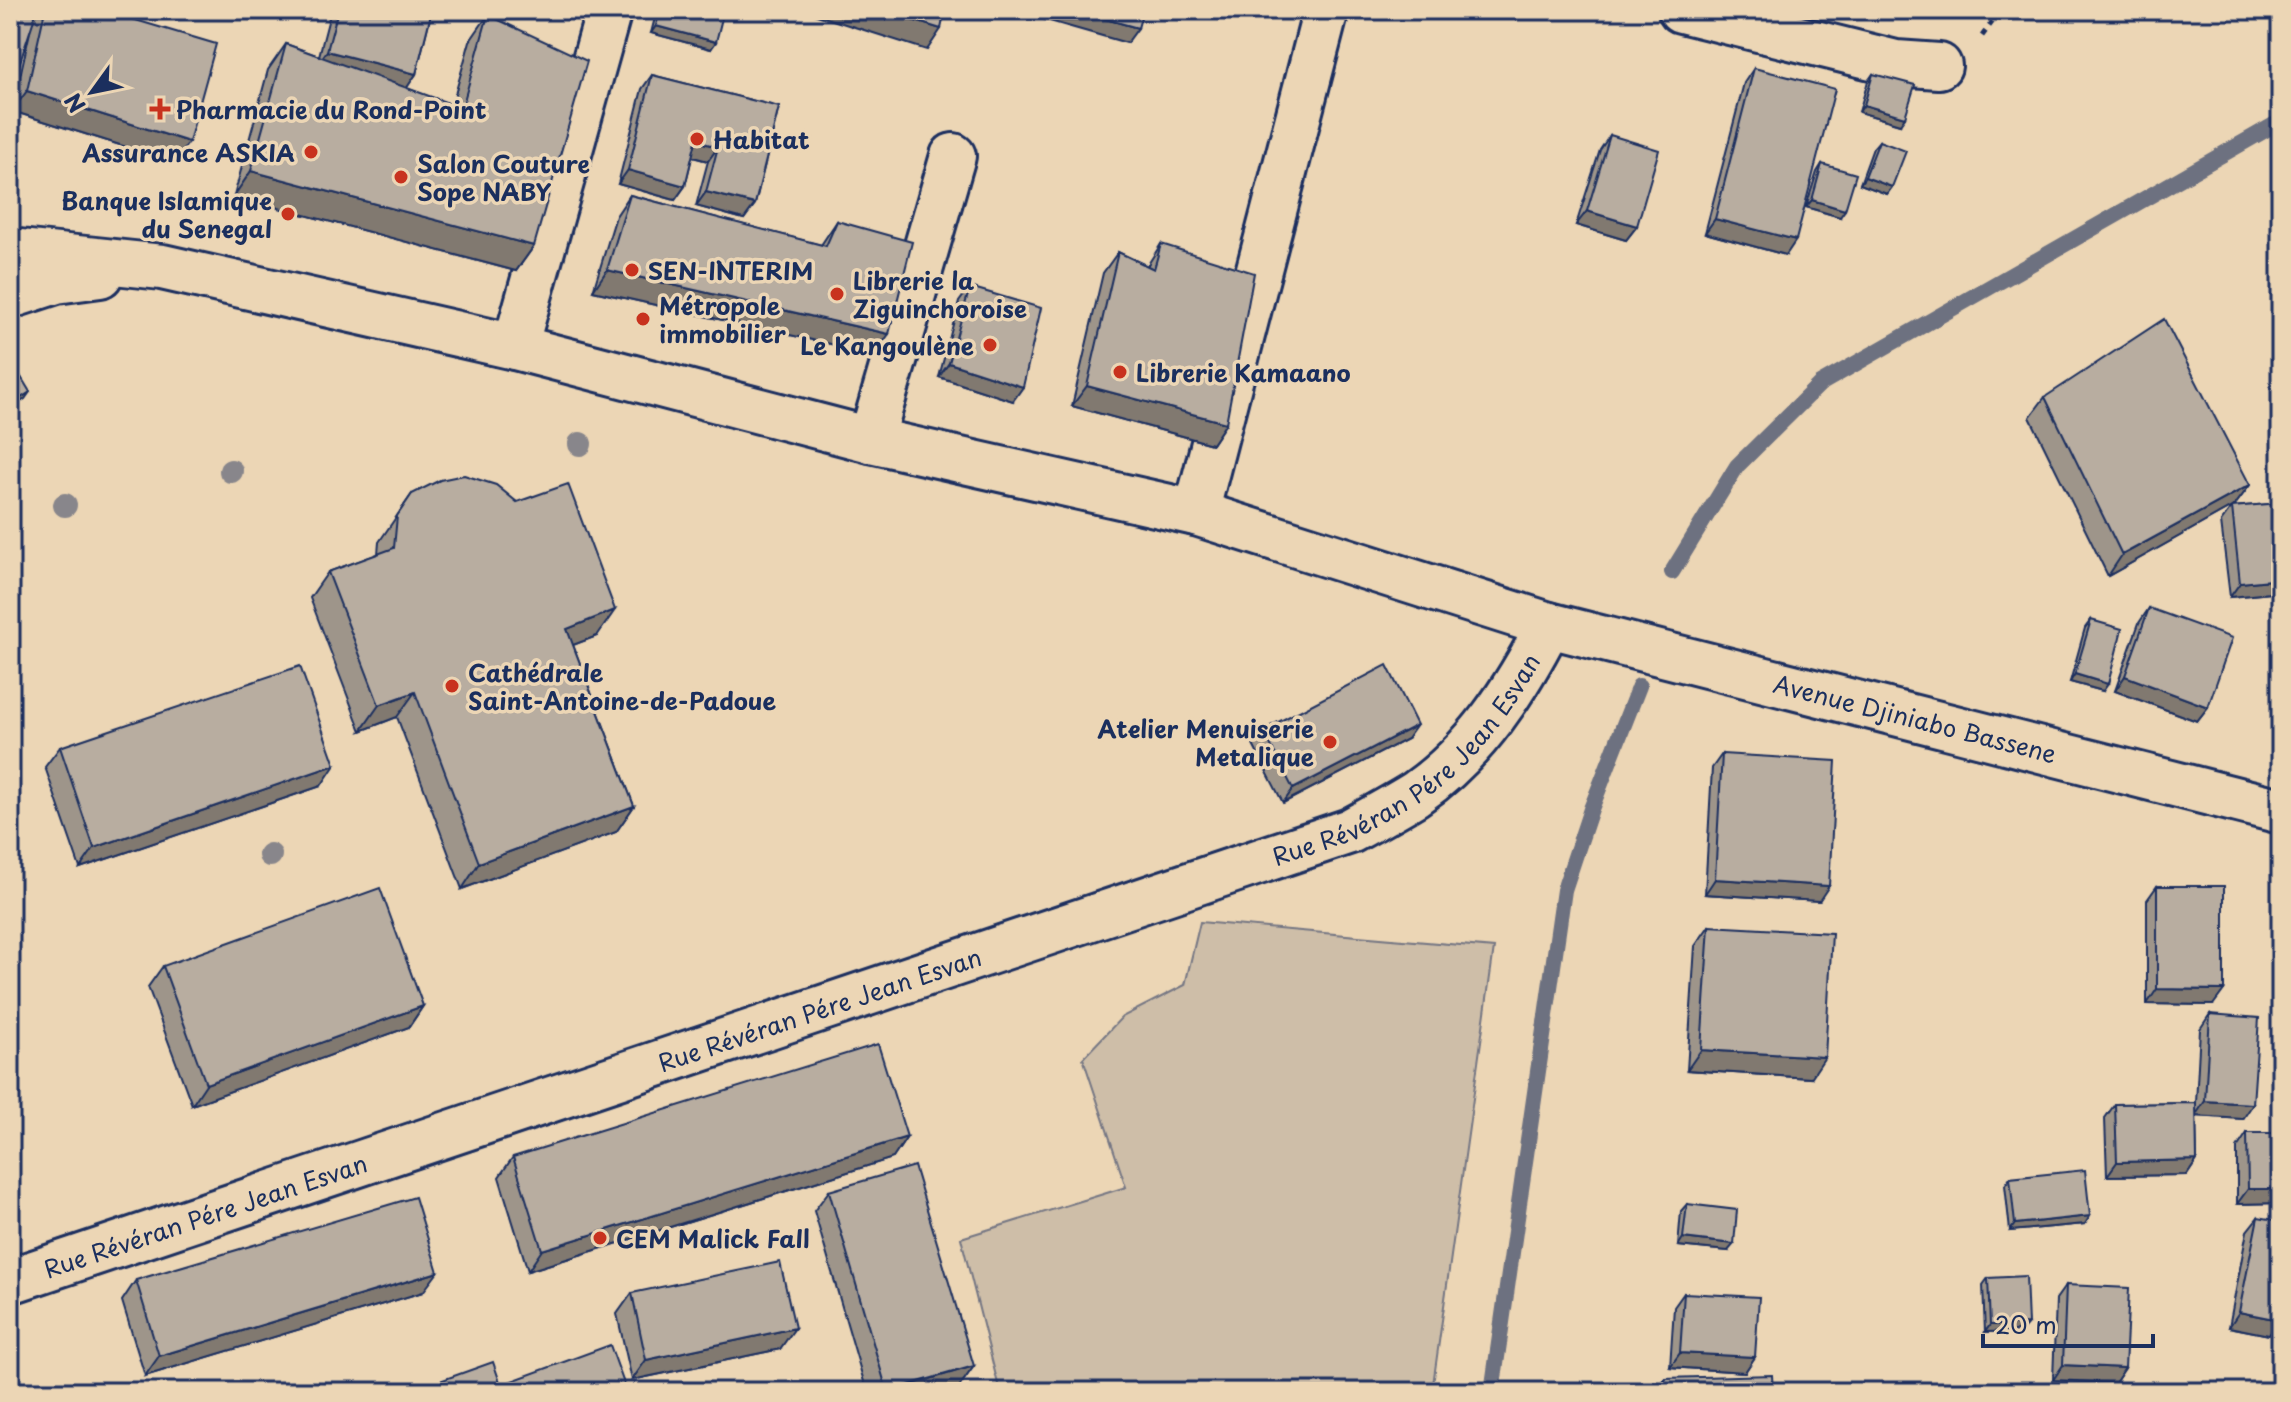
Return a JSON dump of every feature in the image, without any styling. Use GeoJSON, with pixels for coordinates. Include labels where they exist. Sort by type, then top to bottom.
{"type":"FeatureCollection","features":[{"type":"Feature","properties":{"kind":"street"},"geometry":{"type":"LineString","coordinates":[[515,347],[609,10]]}},
{"type":"Feature","properties":{"kind":"street"},"geometry":{"type":"LineString","coordinates":[[1196,513],[1326,10]]}},
{"type":"Feature","properties":{"kind":"street"},"geometry":{"type":"LineString","coordinates":[[1681,10],[1896,63],[1939,66]]}},
{"type":"Feature","properties":{"kind":"street"},"geometry":{"type":"LineString","coordinates":[[871,440],[953,156]]}},
{"type":"Feature","properties":{"kind":"street"},"geometry":{"type":"LineString","coordinates":[[10,251],[162,267]]}},
{"type":"Feature","properties":{"kind":"street"},"geometry":{"type":"LineString","coordinates":[[10,296],[56,281],[162,267]]}},
{"type":"Feature","properties":{"kind":"street","name":"Avenue Djiniabo Bassene"},"geometry":{"type":"LineString","coordinates":[[162,267],[515,347],[871,440],[1196,513],[1549,625],[2281,811]]}},
{"type":"Feature","properties":{"kind":"street","name":"Rue Révéran Pére Jean Esvan"},"geometry":{"type":"LineString","coordinates":[[10,1281],[1350,831],[1416,793],[1460,755],[1518,685],[1549,625]]}},
{"type":"Feature","properties":{"kind":"shaded area"},"geometry":{"type":"Polygon","coordinates":[[[1200,922],[1494,948],[1432,1392],[1000,1392],[961,1238],[1126,1187],[1083,1058],[1122,1017],[1185,985],[1200,922]]]}},
{"type":"Feature","properties":{"kind":"building"},"geometry":{"type":"Polygon","coordinates":[[[10,10],[37,10],[12,86],[10,86],[10,10]]]}},
{"type":"Feature","properties":{"kind":"building"},"geometry":{"type":"Polygon","coordinates":[[[45,10],[102,10],[216,44],[189,142],[27,91],[45,10]]]}},
{"type":"Feature","properties":{"kind":"building"},"geometry":{"type":"Polygon","coordinates":[[[338,10],[432,10],[416,74],[327,51],[338,10]]]}},
{"type":"Feature","properties":{"kind":"building"},"geometry":{"type":"Polygon","coordinates":[[[660,10],[724,10],[716,42],[656,26],[660,10]]]}},
{"type":"Feature","properties":{"kind":"building"},"geometry":{"type":"Polygon","coordinates":[[[880,10],[945,10],[941,29],[880,10]]]}},
{"type":"Feature","properties":{"kind":"building"},"geometry":{"type":"Polygon","coordinates":[[[1073,10],[1143,10],[1138,28],[1073,10]]]}},
{"type":"Feature","properties":{"kind":"building"},"geometry":{"type":"Polygon","coordinates":[[[488,15],[587,61],[534,246],[251,171],[286,44],[462,108],[488,15]]]}},
{"type":"Feature","properties":{"kind":"building"},"geometry":{"type":"Polygon","coordinates":[[[1754,68],[1835,89],[1796,240],[1715,219],[1754,68]]]}},
{"type":"Feature","properties":{"kind":"building"},"geometry":{"type":"Polygon","coordinates":[[[1873,74],[1915,85],[1905,117],[1864,105],[1873,74]]]}},
{"type":"Feature","properties":{"kind":"building","name":"Habitat"},"geometry":{"type":"Polygon","coordinates":[[[652,75],[779,107],[755,204],[706,192],[718,147],[696,141],[685,186],[628,170],[652,75]]]}},
{"type":"Feature","properties":{"kind":"building"},"geometry":{"type":"Polygon","coordinates":[[[1610,135],[1659,150],[1637,226],[1587,211],[1610,135]]]}},
{"type":"Feature","properties":{"kind":"building"},"geometry":{"type":"Polygon","coordinates":[[[1879,141],[1906,151],[1892,187],[1865,177],[1879,141]]]}},
{"type":"Feature","properties":{"kind":"building"},"geometry":{"type":"Polygon","coordinates":[[[1822,164],[1856,174],[1845,210],[1812,200],[1822,164]]]}},
{"type":"Feature","properties":{"kind":"building"},"geometry":{"type":"Polygon","coordinates":[[[630,195],[826,246],[837,221],[912,242],[889,334],[607,270],[630,195]]]}},
{"type":"Feature","properties":{"kind":"building"},"geometry":{"type":"Polygon","coordinates":[[[1161,244],[1254,273],[1226,423],[1087,386],[1118,252],[1154,269],[1161,244]]]}},
{"type":"Feature","properties":{"kind":"building"},"geometry":{"type":"Polygon","coordinates":[[[970,287],[1041,308],[1023,387],[949,363],[970,287]]]}},
{"type":"Feature","properties":{"kind":"building"},"geometry":{"type":"Polygon","coordinates":[[[2164,319],[2250,485],[2122,555],[2045,397],[2164,319]]]}},
{"type":"Feature","properties":{"kind":"building"},"geometry":{"type":"Polygon","coordinates":[[[18,372],[30,392],[10,405],[10,376],[18,372]]]}},
{"type":"Feature","properties":{"kind":"building","name":"Cathédrale Saint-Antoine-de-Padoue"},"geometry":{"type":"Polygon","coordinates":[[[464,475],[496,485],[517,502],[568,484],[615,610],[567,629],[634,806],[479,863],[415,692],[379,705],[328,572],[394,548],[397,516],[412,494],[440,480],[464,475]]]}},
{"type":"Feature","properties":{"kind":"building"},"geometry":{"type":"Polygon","coordinates":[[[2281,503],[2281,579],[2240,583],[2232,507],[2281,503]]]}},
{"type":"Feature","properties":{"kind":"building"},"geometry":{"type":"Polygon","coordinates":[[[2149,608],[2232,638],[2208,707],[2125,676],[2149,608]]]}},
{"type":"Feature","properties":{"kind":"building"},"geometry":{"type":"Polygon","coordinates":[[[2091,620],[2122,629],[2108,684],[2075,674],[2091,620]]]}},
{"type":"Feature","properties":{"kind":"building","name":"Atelier Menuiserie Metalique"},"geometry":{"type":"Polygon","coordinates":[[[1387,665],[1417,725],[1293,789],[1263,730],[1387,665]]]}},
{"type":"Feature","properties":{"kind":"building"},"geometry":{"type":"Polygon","coordinates":[[[300,666],[335,765],[94,848],[60,747],[300,666]]]}},
{"type":"Feature","properties":{"kind":"building"},"geometry":{"type":"Polygon","coordinates":[[[1722,754],[1836,761],[1829,886],[1715,879],[1722,754]]]}},
{"type":"Feature","properties":{"kind":"building"},"geometry":{"type":"Polygon","coordinates":[[[2157,886],[2224,886],[2224,990],[2157,989],[2157,886]]]}},
{"type":"Feature","properties":{"kind":"building"},"geometry":{"type":"Polygon","coordinates":[[[380,888],[423,1006],[206,1084],[163,966],[380,888]]]}},
{"type":"Feature","properties":{"kind":"building"},"geometry":{"type":"Polygon","coordinates":[[[1709,926],[1832,933],[1825,1057],[1701,1050],[1709,926]]]}},
{"type":"Feature","properties":{"kind":"building"},"geometry":{"type":"Polygon","coordinates":[[[2210,1014],[2259,1018],[2253,1104],[2205,1101],[2210,1014]]]}},
{"type":"Feature","properties":{"kind":"building"},"geometry":{"type":"Polygon","coordinates":[[[878,1044],[907,1137],[542,1250],[513,1157],[878,1044]]]}},
{"type":"Feature","properties":{"kind":"building"},"geometry":{"type":"Polygon","coordinates":[[[2196,1103],[2197,1160],[2117,1162],[2115,1104],[2196,1103]]]}},
{"type":"Feature","properties":{"kind":"building"},"geometry":{"type":"Polygon","coordinates":[[[2247,1133],[2281,1133],[2281,1189],[2248,1189],[2247,1133]]]}},
{"type":"Feature","properties":{"kind":"building"},"geometry":{"type":"Polygon","coordinates":[[[914,1166],[974,1366],[887,1391],[829,1191],[914,1166]]]}},
{"type":"Feature","properties":{"kind":"building"},"geometry":{"type":"Polygon","coordinates":[[[2085,1170],[2090,1216],[2015,1224],[2010,1178],[2085,1170]]]}},
{"type":"Feature","properties":{"kind":"building"},"geometry":{"type":"Polygon","coordinates":[[[415,1197],[438,1272],[159,1356],[136,1280],[415,1197]]]}},
{"type":"Feature","properties":{"kind":"building"},"geometry":{"type":"Polygon","coordinates":[[[1687,1204],[1737,1210],[1734,1244],[1683,1238],[1687,1204]]]}},
{"type":"Feature","properties":{"kind":"building"},"geometry":{"type":"Polygon","coordinates":[[[2258,1217],[2281,1221],[2279,1320],[2239,1312],[2258,1217]]]}},
{"type":"Feature","properties":{"kind":"building"},"geometry":{"type":"Polygon","coordinates":[[[780,1262],[795,1328],[646,1360],[632,1293],[780,1262]]]}},
{"type":"Feature","properties":{"kind":"building"},"geometry":{"type":"Polygon","coordinates":[[[2026,1276],[2028,1324],[1990,1325],[1988,1278],[2026,1276]]]}},
{"type":"Feature","properties":{"kind":"building"},"geometry":{"type":"Polygon","coordinates":[[[2066,1285],[2129,1288],[2125,1368],[2063,1365],[2066,1285]]]}},
{"type":"Feature","properties":{"kind":"building"},"geometry":{"type":"Polygon","coordinates":[[[1684,1293],[1759,1297],[1755,1357],[1680,1353],[1684,1293]]]}},
{"type":"Feature","properties":{"kind":"building"},"geometry":{"type":"Polygon","coordinates":[[[610,1345],[627,1392],[409,1392],[493,1362],[501,1385],[610,1345]]]}},
{"type":"Feature","properties":{"kind":"building"},"geometry":{"type":"Polygon","coordinates":[[[1772,1375],[1773,1392],[1666,1392],[1665,1378],[1772,1375]]]}},
{"type":"Feature","properties":{"kind":"waterway"},"geometry":{"type":"LineString","coordinates":[[1672,572],[1737,466],[1820,384],[2281,121]]}},
{"type":"Feature","properties":{"kind":"waterway"},"geometry":{"type":"LineString","coordinates":[[1492,1392],[1564,890],[1591,809],[1639,686]]}},
{"type":"Feature","properties":{"kind":"place","name":"Pharmacie du Rond-Point"},"geometry":{"type":"Point","coordinates":[160,109]}},
{"type":"Feature","properties":{"kind":"place","name":"Habitat"},"geometry":{"type":"Point","coordinates":[697,139]}},
{"type":"Feature","properties":{"kind":"place","name":"Assurance ASKIA"},"geometry":{"type":"Point","coordinates":[311,152]}},
{"type":"Feature","properties":{"kind":"place","name":"Salon Couture Sope NABY"},"geometry":{"type":"Point","coordinates":[401,177]}},
{"type":"Feature","properties":{"kind":"place","name":"Banque Islamique du Senegal"},"geometry":{"type":"Point","coordinates":[288,214]}},
{"type":"Feature","properties":{"kind":"place","name":"SEN-INTERIM"},"geometry":{"type":"Point","coordinates":[632,270]}},
{"type":"Feature","properties":{"kind":"place","name":"Librerie la Ziguinchoroise"},"geometry":{"type":"Point","coordinates":[837,294]}},
{"type":"Feature","properties":{"kind":"place","name":"Métropole immobilier"},"geometry":{"type":"Point","coordinates":[643,319]}},
{"type":"Feature","properties":{"kind":"place","name":"Le Kangoulène"},"geometry":{"type":"Point","coordinates":[990,345]}},
{"type":"Feature","properties":{"kind":"place","name":"Librerie Kamaano"},"geometry":{"type":"Point","coordinates":[1120,372]}},
{"type":"Feature","properties":{"kind":"place","name":"Cathédrale Saint-Antoine-de-Padoue"},"geometry":{"type":"Point","coordinates":[452,686]}},
{"type":"Feature","properties":{"kind":"place","name":"Atelier Menuiserie Metalique"},"geometry":{"type":"Point","coordinates":[1330,742]}},
{"type":"Feature","properties":{"kind":"place","name":"CEM Malick Fall"},"geometry":{"type":"Point","coordinates":[600,1238]}}]}
